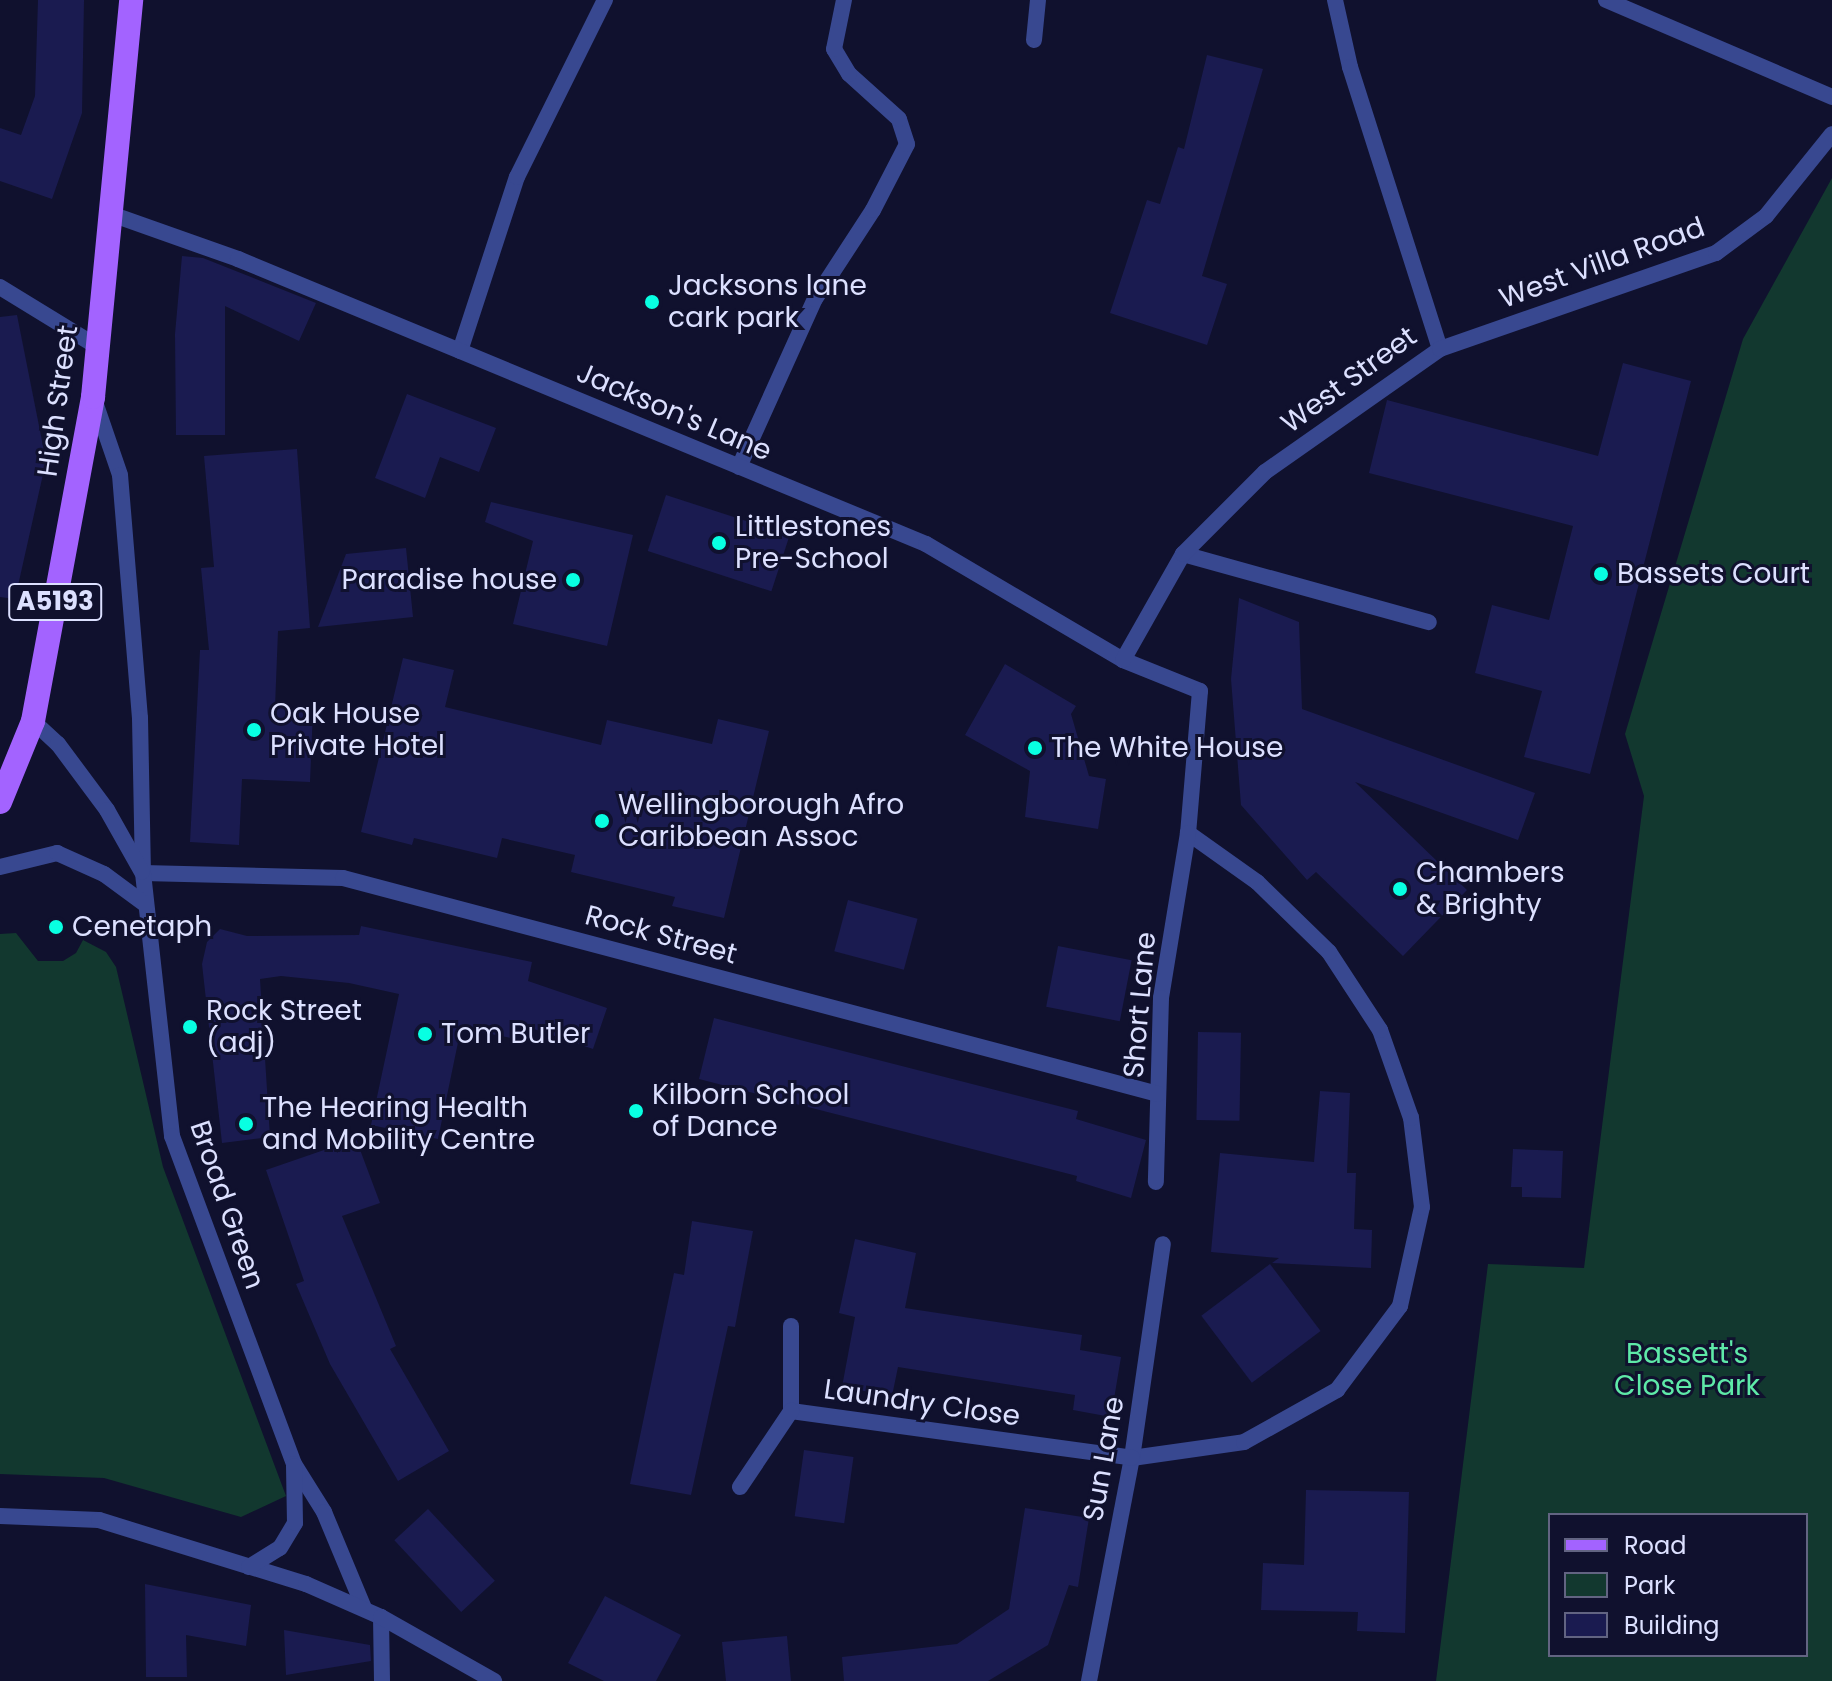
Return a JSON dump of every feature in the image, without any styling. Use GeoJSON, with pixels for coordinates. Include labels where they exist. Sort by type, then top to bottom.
{"type":"FeatureCollection","features":[{"type":"Feature","properties":{"kind":"main road","name":"High Street"},"geometry":{"type":"LineString","coordinates":[[0,802],[33,721],[93,397],[131,0]]}},
{"type":"Feature","properties":{"kind":"street"},"geometry":{"type":"LineString","coordinates":[[460,351],[517,177],[605,0]]}},
{"type":"Feature","properties":{"kind":"street"},"geometry":{"type":"LineString","coordinates":[[739,467],[815,299],[873,210],[907,144],[899,119],[849,74],[834,49],[844,0]]}},
{"type":"Feature","properties":{"kind":"street"},"geometry":{"type":"LineString","coordinates":[[1034,40],[1038,0]]}},
{"type":"Feature","properties":{"kind":"street","name":"West Street"},"geometry":{"type":"LineString","coordinates":[[1123,660],[1183,554],[1265,472],[1440,349],[1350,67],[1335,0]]}},
{"type":"Feature","properties":{"kind":"street"},"geometry":{"type":"LineString","coordinates":[[1606,0],[1832,97]]}},
{"type":"Feature","properties":{"kind":"street","name":"West Villa Road"},"geometry":{"type":"LineString","coordinates":[[1440,349],[1716,253],[1766,216],[1832,134]]}},
{"type":"Feature","properties":{"kind":"street","name":"Jackson's Lane"},"geometry":{"type":"LineString","coordinates":[[111,214],[238,259],[926,544],[1123,660],[1200,691]]}},
{"type":"Feature","properties":{"kind":"street"},"geometry":{"type":"LineString","coordinates":[[0,287],[98,347]]}},
{"type":"Feature","properties":{"kind":"street","name":"Broad Green"},"geometry":{"type":"LineString","coordinates":[[93,397],[120,475],[140,718],[143,873],[172,1136],[294,1464],[324,1512],[364,1608]]}},
{"type":"Feature","properties":{"kind":"street"},"geometry":{"type":"LineString","coordinates":[[1183,554],[1429,622]]}},
{"type":"Feature","properties":{"kind":"street","name":"Short Lane"},"geometry":{"type":"LineString","coordinates":[[1156,1182],[1161,998],[1188,833],[1200,691]]}},
{"type":"Feature","properties":{"kind":"street","name":"Broad Green"},"geometry":{"type":"LineString","coordinates":[[33,721],[58,744],[107,810],[143,873]]}},
{"type":"Feature","properties":{"kind":"street","name":"Laundry Close"},"geometry":{"type":"LineString","coordinates":[[791,1326],[791,1411],[1132,1458],[1244,1442],[1337,1390],[1400,1306],[1422,1207],[1411,1118],[1380,1030],[1329,952],[1257,882],[1188,833]]}},
{"type":"Feature","properties":{"kind":"street"},"geometry":{"type":"LineString","coordinates":[[0,867],[57,853],[104,874],[146,905]]}},
{"type":"Feature","properties":{"kind":"street","name":"Rock Street"},"geometry":{"type":"LineString","coordinates":[[143,873],[343,878],[1158,1094]]}},
{"type":"Feature","properties":{"kind":"street","name":"Sun Lane"},"geometry":{"type":"LineString","coordinates":[[1089,1681],[1132,1458],[1163,1244]]}},
{"type":"Feature","properties":{"kind":"street"},"geometry":{"type":"LineString","coordinates":[[740,1487],[791,1411]]}},
{"type":"Feature","properties":{"kind":"street","name":"Broad Green"},"geometry":{"type":"LineString","coordinates":[[249,1567],[280,1548],[295,1523],[294,1464]]}},
{"type":"Feature","properties":{"kind":"street"},"geometry":{"type":"LineString","coordinates":[[0,1516],[99,1520],[249,1567],[364,1608],[494,1681]]}},
{"type":"Feature","properties":{"kind":"street"},"geometry":{"type":"LineString","coordinates":[[381,1617],[382,1681]]}},
{"type":"Feature","properties":{"kind":"green space","name":"Bassett's Close Park"},"geometry":{"type":"Polygon","coordinates":[[[1832,178],[1832,1681],[1436,1681],[1488,1264],[1584,1268],[1644,796],[1625,734],[1743,339],[1832,178]]]}},
{"type":"Feature","properties":{"kind":"green space"},"geometry":{"type":"Polygon","coordinates":[[[16,933],[38,961],[63,961],[76,953],[83,940],[106,952],[116,967],[163,1167],[286,1496],[241,1517],[104,1478],[0,1474],[0,934],[16,933]]]}},
{"type":"Feature","properties":{"kind":"building"},"geometry":{"type":"Polygon","coordinates":[[[38,0],[84,0],[82,113],[52,199],[0,181],[0,128],[21,135],[35,96],[38,0]]]}},
{"type":"Feature","properties":{"kind":"building"},"geometry":{"type":"Polygon","coordinates":[[[1207,55],[1263,69],[1202,276],[1227,284],[1207,345],[1110,313],[1147,200],[1160,204],[1178,147],[1184,149],[1207,55]]]}},
{"type":"Feature","properties":{"kind":"building"},"geometry":{"type":"Polygon","coordinates":[[[182,256],[203,258],[316,303],[299,341],[225,306],[225,435],[176,435],[175,334],[182,256]]]}},
{"type":"Feature","properties":{"kind":"building"},"geometry":{"type":"Polygon","coordinates":[[[17,315],[46,461],[15,599],[0,597],[0,317],[17,315]]]}},
{"type":"Feature","properties":{"kind":"building","name":"Bassets Court"},"geometry":{"type":"Polygon","coordinates":[[[1623,363],[1691,381],[1590,774],[1524,757],[1542,691],[1475,673],[1492,605],[1549,620],[1573,526],[1369,473],[1387,400],[1598,456],[1623,363]]]}},
{"type":"Feature","properties":{"kind":"building"},"geometry":{"type":"Polygon","coordinates":[[[407,394],[496,428],[479,472],[440,457],[425,498],[375,478],[407,394]]]}},
{"type":"Feature","properties":{"kind":"building"},"geometry":{"type":"Polygon","coordinates":[[[297,449],[310,628],[278,631],[275,707],[313,710],[310,782],[242,779],[239,845],[190,842],[200,650],[209,650],[201,568],[214,567],[204,456],[297,449]]]}},
{"type":"Feature","properties":{"kind":"building","name":"Littlestones Pre-School"},"geometry":{"type":"Polygon","coordinates":[[[666,495],[790,535],[771,591],[648,551],[666,495]]]}},
{"type":"Feature","properties":{"kind":"building","name":"Paradise house"},"geometry":{"type":"Polygon","coordinates":[[[491,502],[633,535],[607,646],[513,624],[533,541],[485,522],[491,502]]]}},
{"type":"Feature","properties":{"kind":"building"},"geometry":{"type":"Polygon","coordinates":[[[406,548],[413,617],[318,627],[346,554],[406,548]]]}},
{"type":"Feature","properties":{"kind":"building"},"geometry":{"type":"Polygon","coordinates":[[[1239,598],[1299,622],[1302,709],[1535,793],[1518,840],[1355,782],[1467,890],[1403,956],[1316,872],[1307,880],[1241,805],[1231,679],[1239,598]]]}},
{"type":"Feature","properties":{"kind":"building","name":"Wellingborough Afro Caribbean Assoc"},"geometry":{"type":"Polygon","coordinates":[[[403,658],[454,670],[445,707],[601,745],[607,720],[712,744],[718,719],[769,731],[724,918],[672,906],[675,897],[571,872],[575,855],[502,838],[497,858],[414,838],[412,845],[361,832],[403,658]]]}},
{"type":"Feature","properties":{"kind":"building","name":"The White House"},"geometry":{"type":"Polygon","coordinates":[[[1005,664],[1076,706],[1071,714],[1089,776],[1106,779],[1098,829],[1025,817],[1030,771],[965,735],[1005,664]]]}},
{"type":"Feature","properties":{"kind":"building"},"geometry":{"type":"Polygon","coordinates":[[[848,900],[918,919],[904,970],[834,951],[848,900]]]}},
{"type":"Feature","properties":{"kind":"building"},"geometry":{"type":"Polygon","coordinates":[[[361,926],[532,962],[528,981],[607,1008],[593,1049],[519,1024],[516,1039],[461,1028],[438,1139],[371,1125],[399,994],[349,983],[281,976],[260,979],[270,1137],[222,1143],[202,964],[207,942],[220,929],[247,936],[359,935],[361,926]]]}},
{"type":"Feature","properties":{"kind":"building"},"geometry":{"type":"Polygon","coordinates":[[[1058,946],[1132,960],[1120,1021],[1046,1007],[1058,946]]]}},
{"type":"Feature","properties":{"kind":"building"},"geometry":{"type":"Polygon","coordinates":[[[714,1018],[1078,1111],[1076,1119],[1146,1140],[1131,1198],[1076,1181],[1077,1176],[699,1079],[714,1018]]]}},
{"type":"Feature","properties":{"kind":"building"},"geometry":{"type":"Polygon","coordinates":[[[1198,1032],[1241,1033],[1239,1121],[1196,1120],[1198,1032]]]}},
{"type":"Feature","properties":{"kind":"building"},"geometry":{"type":"Polygon","coordinates":[[[1320,1091],[1350,1093],[1347,1173],[1356,1173],[1354,1229],[1372,1230],[1371,1268],[1272,1263],[1279,1258],[1211,1252],[1220,1153],[1314,1162],[1320,1091]]]}},
{"type":"Feature","properties":{"kind":"building"},"geometry":{"type":"Polygon","coordinates":[[[356,1139],[380,1203],[342,1216],[396,1346],[390,1349],[449,1451],[398,1481],[330,1364],[296,1284],[304,1281],[266,1170],[356,1139]]]}},
{"type":"Feature","properties":{"kind":"building"},"geometry":{"type":"Polygon","coordinates":[[[1513,1149],[1563,1151],[1561,1198],[1522,1197],[1522,1187],[1511,1187],[1513,1149]]]}},
{"type":"Feature","properties":{"kind":"building"},"geometry":{"type":"Polygon","coordinates":[[[692,1221],[753,1231],[735,1327],[728,1326],[691,1495],[630,1484],[674,1273],[684,1275],[692,1221]]]}},
{"type":"Feature","properties":{"kind":"building"},"geometry":{"type":"Polygon","coordinates":[[[855,1239],[916,1253],[905,1308],[1082,1335],[1080,1350],[1121,1357],[1111,1417],[1073,1410],[1075,1395],[898,1367],[892,1396],[842,1387],[855,1317],[839,1313],[855,1239]]]}},
{"type":"Feature","properties":{"kind":"building"},"geometry":{"type":"Polygon","coordinates":[[[1270,1264],[1321,1331],[1252,1383],[1201,1316],[1270,1264]]]}},
{"type":"Feature","properties":{"kind":"building"},"geometry":{"type":"Polygon","coordinates":[[[804,1450],[854,1457],[844,1523],[795,1516],[804,1450]]]}},
{"type":"Feature","properties":{"kind":"building"},"geometry":{"type":"Polygon","coordinates":[[[1306,1490],[1409,1492],[1405,1633],[1357,1631],[1358,1612],[1261,1610],[1263,1563],[1304,1565],[1306,1490]]]}},
{"type":"Feature","properties":{"kind":"building"},"geometry":{"type":"Polygon","coordinates":[[[1025,1508],[1089,1518],[1078,1587],[1069,1585],[1048,1645],[988,1681],[844,1681],[842,1657],[957,1644],[1009,1609],[1025,1508]]]}},
{"type":"Feature","properties":{"kind":"building"},"geometry":{"type":"Polygon","coordinates":[[[428,1509],[495,1581],[461,1612],[394,1540],[428,1509]]]}},
{"type":"Feature","properties":{"kind":"building"},"geometry":{"type":"Polygon","coordinates":[[[145,1584],[251,1605],[246,1646],[186,1635],[187,1677],[146,1677],[145,1584]]]}},
{"type":"Feature","properties":{"kind":"building"},"geometry":{"type":"Polygon","coordinates":[[[605,1596],[681,1635],[656,1681],[604,1681],[568,1663],[605,1596]]]}},
{"type":"Feature","properties":{"kind":"building"},"geometry":{"type":"Polygon","coordinates":[[[284,1630],[370,1645],[371,1661],[286,1675],[284,1630]]]}},
{"type":"Feature","properties":{"kind":"building"},"geometry":{"type":"Polygon","coordinates":[[[787,1636],[791,1681],[726,1681],[722,1642],[787,1636]]]}},
{"type":"Feature","properties":{"kind":"place","name":"Jacksons lane cark park"},"geometry":{"type":"Point","coordinates":[652,302]}},
{"type":"Feature","properties":{"kind":"place","name":"Littlestones Pre-School"},"geometry":{"type":"Point","coordinates":[719,543]}},
{"type":"Feature","properties":{"kind":"place","name":"Bassets Court"},"geometry":{"type":"Point","coordinates":[1601,574]}},
{"type":"Feature","properties":{"kind":"place","name":"Paradise house"},"geometry":{"type":"Point","coordinates":[573,580]}},
{"type":"Feature","properties":{"kind":"place","name":"Oak House Private Hotel"},"geometry":{"type":"Point","coordinates":[254,730]}},
{"type":"Feature","properties":{"kind":"place","name":"The White House"},"geometry":{"type":"Point","coordinates":[1035,748]}},
{"type":"Feature","properties":{"kind":"place","name":"Wellingborough Afro Caribbean Assoc"},"geometry":{"type":"Point","coordinates":[602,821]}},
{"type":"Feature","properties":{"kind":"place","name":"Chambers & Brighty"},"geometry":{"type":"Point","coordinates":[1400,889]}},
{"type":"Feature","properties":{"kind":"place","name":"Cenetaph"},"geometry":{"type":"Point","coordinates":[56,927]}},
{"type":"Feature","properties":{"kind":"place","name":"Rock Street (adj)"},"geometry":{"type":"Point","coordinates":[190,1027]}},
{"type":"Feature","properties":{"kind":"place","name":"Tom Butler"},"geometry":{"type":"Point","coordinates":[425,1034]}},
{"type":"Feature","properties":{"kind":"place","name":"Kilborn School of Dance"},"geometry":{"type":"Point","coordinates":[636,1111]}},
{"type":"Feature","properties":{"kind":"place","name":"The Hearing Health and Mobility Centre"},"geometry":{"type":"Point","coordinates":[246,1124]}}]}
